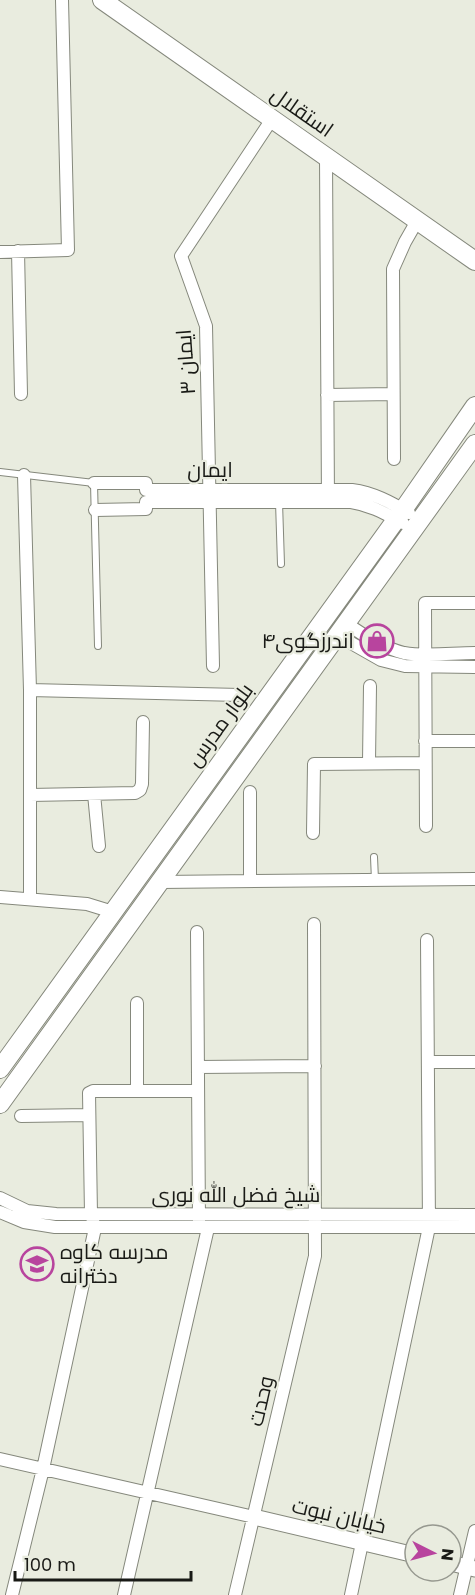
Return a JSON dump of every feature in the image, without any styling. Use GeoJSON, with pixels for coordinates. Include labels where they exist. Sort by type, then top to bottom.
{"type":"FeatureCollection","features":[{"type":"Feature","properties":{"kind":"main road","name":"استقلال"},"geometry":{"type":"LineString","coordinates":[[102,0],[475,261]]}},
{"type":"Feature","properties":{"kind":"main road","name":"بلوار مدرس"},"geometry":{"type":"LineString","coordinates":[[0,1070],[400,515],[475,405]]}},
{"type":"Feature","properties":{"kind":"main road","name":"بلوار مدرس"},"geometry":{"type":"LineString","coordinates":[[0,1104],[475,444]]}},
{"type":"Feature","properties":{"kind":"street"},"geometry":{"type":"LineString","coordinates":[[0,252],[68,250],[62,0]]}},
{"type":"Feature","properties":{"kind":"street","name":"ایمان ۳"},"geometry":{"type":"LineString","coordinates":[[211,496],[206,326],[181,256],[272,119]]}},
{"type":"Feature","properties":{"kind":"street"},"geometry":{"type":"LineString","coordinates":[[326,157],[328,496]]}},
{"type":"Feature","properties":{"kind":"street"},"geometry":{"type":"LineString","coordinates":[[394,459],[393,269],[417,221]]}},
{"type":"Feature","properties":{"kind":"street"},"geometry":{"type":"LineString","coordinates":[[18,251],[21,394]]}},
{"type":"Feature","properties":{"kind":"street"},"geometry":{"type":"LineString","coordinates":[[327,395],[393,394]]}},
{"type":"Feature","properties":{"kind":"street"},"geometry":{"type":"LineString","coordinates":[[24,475],[30,690],[30,899]]}},
{"type":"Feature","properties":{"kind":"street","name":"ایمان"},"geometry":{"type":"LineString","coordinates":[[94,483],[146,483],[146,509],[95,510]]}},
{"type":"Feature","properties":{"kind":"street","name":"ایمان"},"geometry":{"type":"LineString","coordinates":[[211,496],[279,502],[367,492],[417,524]]}},
{"type":"Feature","properties":{"kind":"street","name":"ایمان"},"geometry":{"type":"LineString","coordinates":[[146,496],[328,496]]}},
{"type":"Feature","properties":{"kind":"street"},"geometry":{"type":"LineString","coordinates":[[211,496],[213,666]]}},
{"type":"Feature","properties":{"kind":"street"},"geometry":{"type":"LineString","coordinates":[[426,826],[425,603],[475,603]]}},
{"type":"Feature","properties":{"kind":"street"},"geometry":{"type":"LineString","coordinates":[[342,629],[406,653],[475,653]]}},
{"type":"Feature","properties":{"kind":"street"},"geometry":{"type":"LineString","coordinates":[[342,629],[381,660],[405,666],[475,667]]}},
{"type":"Feature","properties":{"kind":"street"},"geometry":{"type":"LineString","coordinates":[[369,762],[370,686]]}},
{"type":"Feature","properties":{"kind":"street"},"geometry":{"type":"LineString","coordinates":[[30,690],[240,695]]}},
{"type":"Feature","properties":{"kind":"street"},"geometry":{"type":"LineString","coordinates":[[30,795],[135,793],[140,790],[143,722]]}},
{"type":"Feature","properties":{"kind":"street"},"geometry":{"type":"LineString","coordinates":[[425,741],[475,741]]}},
{"type":"Feature","properties":{"kind":"street"},"geometry":{"type":"LineString","coordinates":[[313,833],[314,764],[425,763]]}},
{"type":"Feature","properties":{"kind":"street"},"geometry":{"type":"LineString","coordinates":[[250,792],[250,881]]}},
{"type":"Feature","properties":{"kind":"street"},"geometry":{"type":"LineString","coordinates":[[94,794],[99,846]]}},
{"type":"Feature","properties":{"kind":"street"},"geometry":{"type":"LineString","coordinates":[[160,882],[475,879]]}},
{"type":"Feature","properties":{"kind":"street"},"geometry":{"type":"LineString","coordinates":[[0,897],[87,904],[113,912]]}},
{"type":"Feature","properties":{"kind":"street","name":"وحدت"},"geometry":{"type":"LineString","coordinates":[[235,1595],[315,1256],[314,924]]}},
{"type":"Feature","properties":{"kind":"street"},"geometry":{"type":"LineString","coordinates":[[124,1595],[148,1493],[202,1224],[197,932]]}},
{"type":"Feature","properties":{"kind":"street"},"geometry":{"type":"LineString","coordinates":[[351,1595],[429,1221],[427,940]]}},
{"type":"Feature","properties":{"kind":"street"},"geometry":{"type":"LineString","coordinates":[[136,1090],[137,1003]]}},
{"type":"Feature","properties":{"kind":"street"},"geometry":{"type":"LineString","coordinates":[[428,1062],[475,1062]]}},
{"type":"Feature","properties":{"kind":"street"},"geometry":{"type":"LineString","coordinates":[[198,1067],[315,1066]]}},
{"type":"Feature","properties":{"kind":"street"},"geometry":{"type":"LineString","coordinates":[[12,1595],[43,1469],[95,1228],[91,1214],[90,1091],[198,1091]]}},
{"type":"Feature","properties":{"kind":"street"},"geometry":{"type":"LineString","coordinates":[[21,1116],[89,1115]]}},
{"type":"Feature","properties":{"kind":"street","name":"شیخ فضل الله نوری"},"geometry":{"type":"LineString","coordinates":[[0,1198],[27,1211],[202,1224]]}},
{"type":"Feature","properties":{"kind":"street","name":"شیخ فضل الله نوری"},"geometry":{"type":"LineString","coordinates":[[0,1212],[24,1222],[55,1227],[95,1228],[316,1221],[429,1221],[475,1227]]}},
{"type":"Feature","properties":{"kind":"street","name":"شیخ فضل الله نوری"},"geometry":{"type":"LineString","coordinates":[[429,1221],[475,1215]]}},
{"type":"Feature","properties":{"kind":"street"},"geometry":{"type":"LineString","coordinates":[[0,1459],[254,1517]]}},
{"type":"Feature","properties":{"kind":"street","name":"خیابان نبوت"},"geometry":{"type":"LineString","coordinates":[[254,1517],[403,1552]]}},
{"type":"Feature","properties":{"kind":"street"},"geometry":{"type":"LineString","coordinates":[[460,1595],[471,1568],[475,1531]]}},
{"type":"Feature","properties":{"kind":"lane","name":"ایمان"},"geometry":{"type":"LineString","coordinates":[[0,472],[94,483]]}},
{"type":"Feature","properties":{"kind":"lane"},"geometry":{"type":"LineString","coordinates":[[94,483],[98,646]]}},
{"type":"Feature","properties":{"kind":"lane"},"geometry":{"type":"LineString","coordinates":[[279,502],[281,564]]}},
{"type":"Feature","properties":{"kind":"lane"},"geometry":{"type":"LineString","coordinates":[[374,857],[375,880]]}},
{"type":"Feature","properties":{"kind":"place","name":"اندرزگوی۴"},"geometry":{"type":"Point","coordinates":[377,641]}},
{"type":"Feature","properties":{"kind":"place","name":"مدرسه کاوه دخترانه"},"geometry":{"type":"Point","coordinates":[37,1264]}}]}
